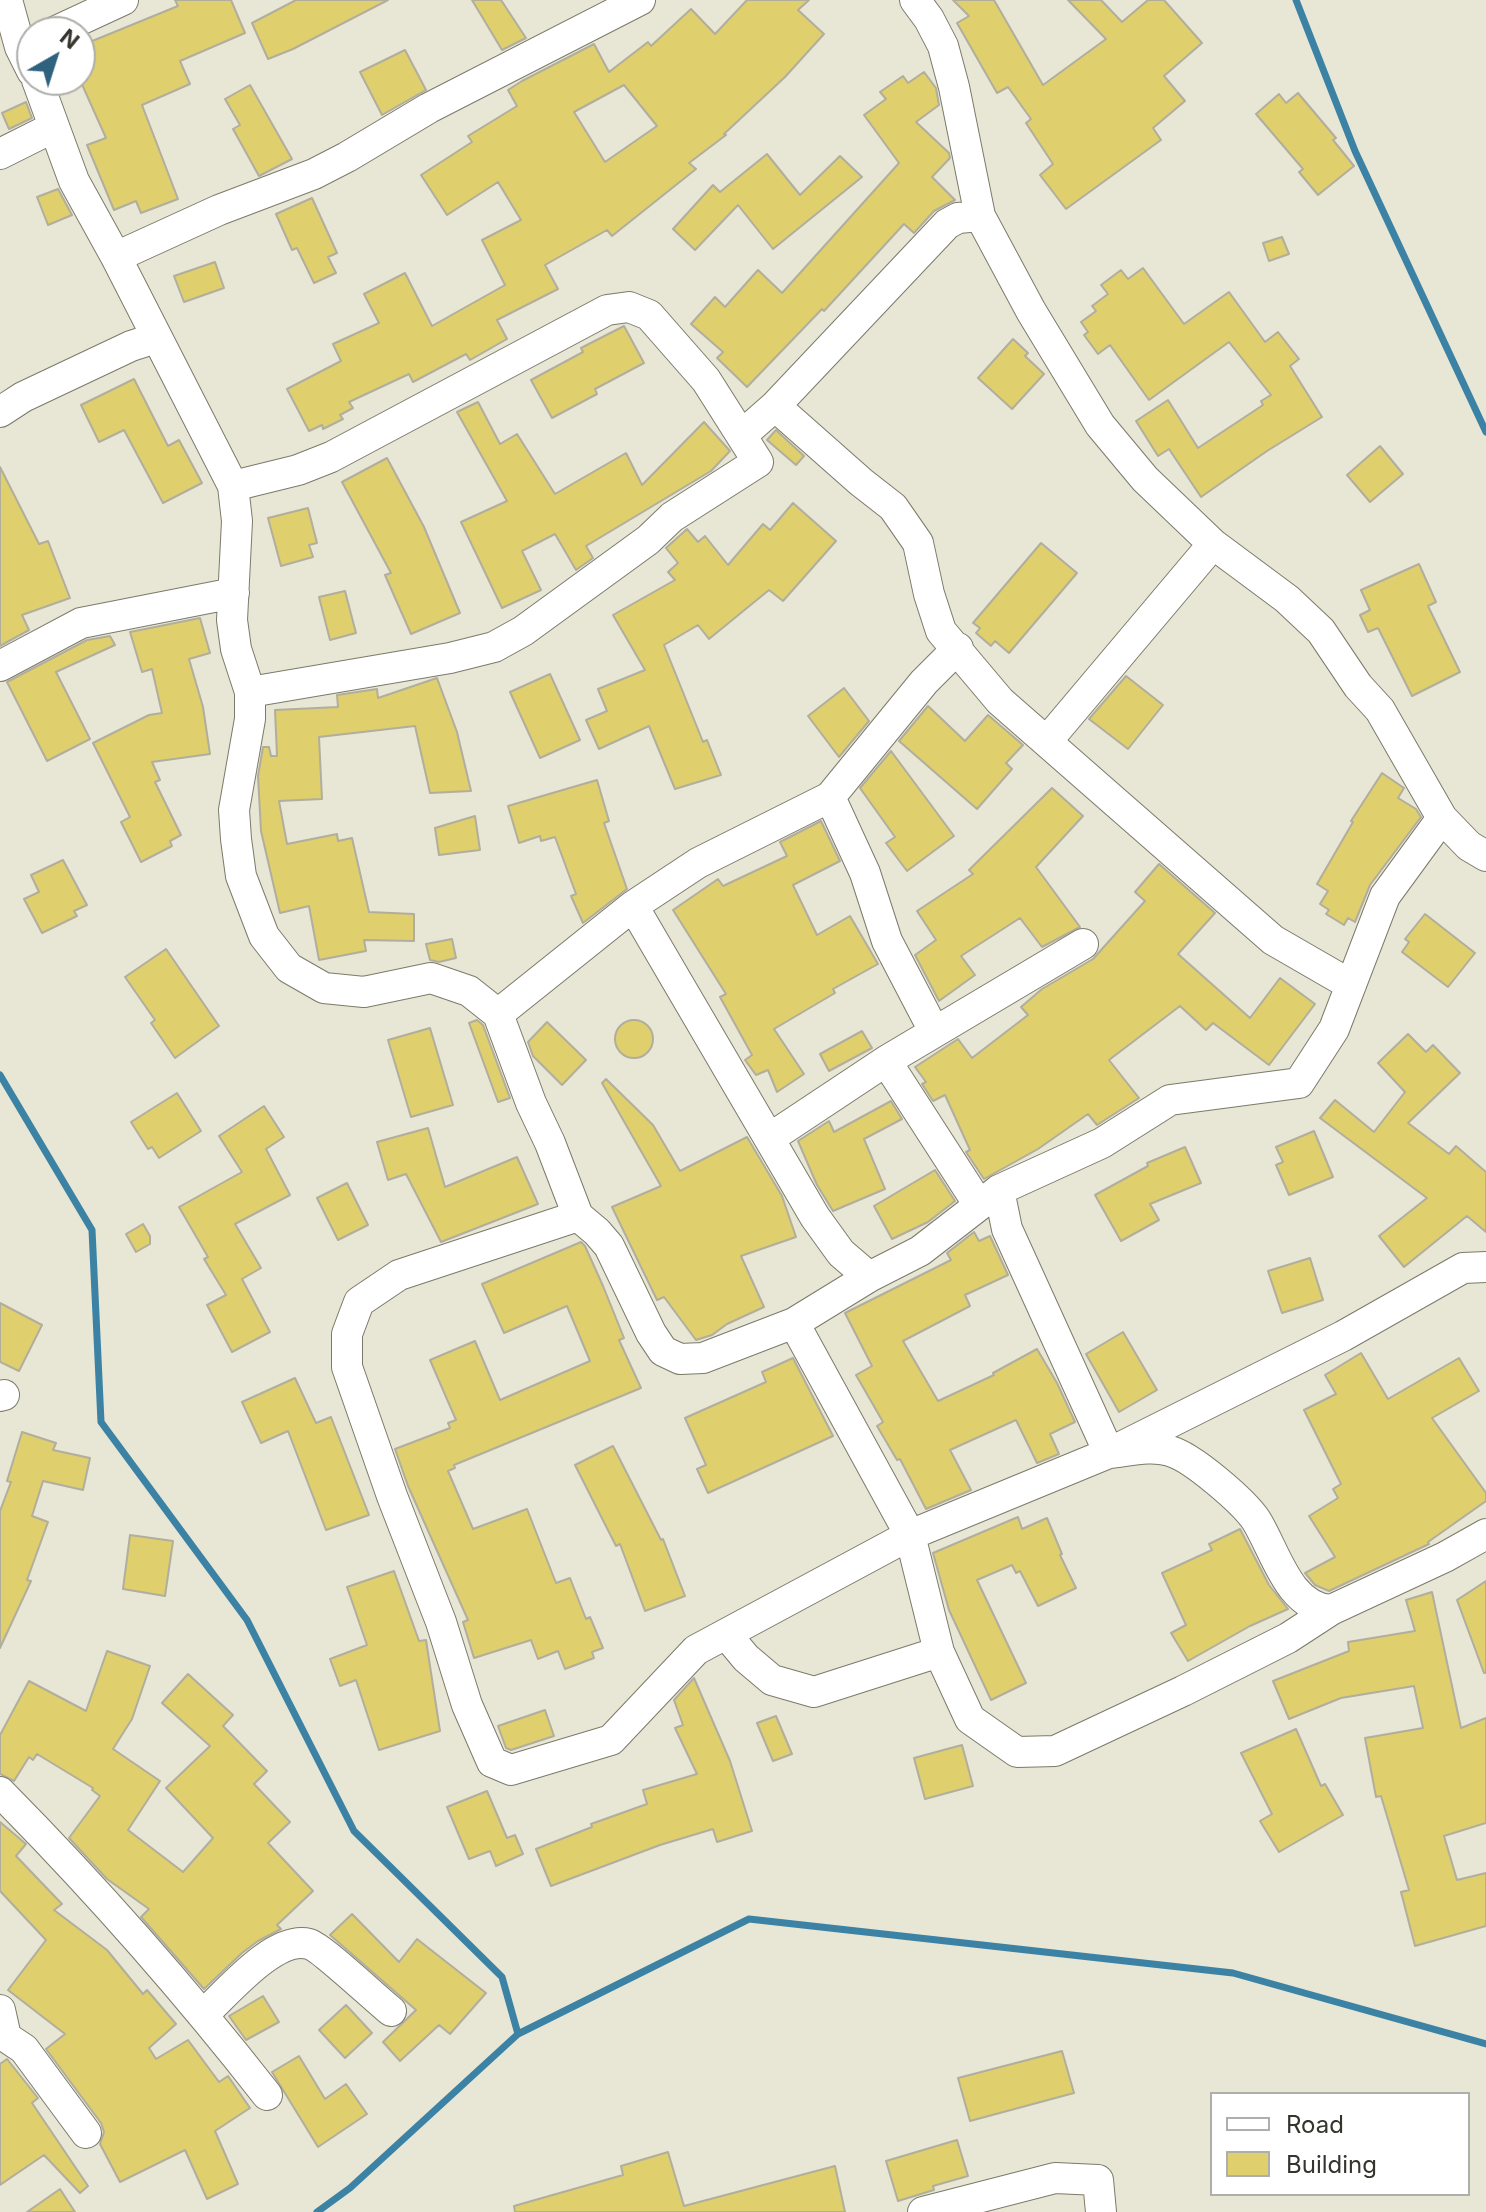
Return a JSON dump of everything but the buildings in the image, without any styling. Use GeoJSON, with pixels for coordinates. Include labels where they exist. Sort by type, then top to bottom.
{"type":"FeatureCollection","features":[{"type":"Feature","properties":{"kind":"street"},"geometry":{"type":"LineString","coordinates":[[7,0],[16,23]]}},
{"type":"Feature","properties":{"kind":"street"},"geometry":{"type":"LineString","coordinates":[[88,16],[123,0]]}},
{"type":"Feature","properties":{"kind":"street"},"geometry":{"type":"LineString","coordinates":[[116,257],[219,210],[314,174],[429,108],[640,0]]}},
{"type":"Feature","properties":{"kind":"street"},"geometry":{"type":"LineString","coordinates":[[915,0],[943,46],[980,216],[1031,311],[1100,425],[1145,479],[1213,544],[1287,599],[1321,631],[1358,686],[1380,710],[1442,818],[1469,846],[1486,856]]}},
{"type":"Feature","properties":{"kind":"street"},"geometry":{"type":"LineString","coordinates":[[43,96],[74,181],[233,486],[237,521],[232,620],[236,649],[250,692],[250,719],[234,810],[241,876],[264,936],[289,968],[324,988],[364,992],[431,978],[469,991],[498,1014],[578,1216],[609,1246],[651,1333],[663,1351],[680,1359],[703,1358],[794,1323],[869,1277],[920,1251],[989,1197],[1102,1143],[1170,1100],[1299,1083],[1334,1029],[1385,896],[1442,818]]}},
{"type":"Feature","properties":{"kind":"street"},"geometry":{"type":"LineString","coordinates":[[0,154],[54,127]]}},
{"type":"Feature","properties":{"kind":"street"},"geometry":{"type":"LineString","coordinates":[[742,435],[775,406],[947,224],[958,218],[980,216]]}},
{"type":"Feature","properties":{"kind":"street"},"geometry":{"type":"LineString","coordinates":[[233,486],[298,470],[331,457],[607,310],[629,307],[649,315],[706,380],[758,462],[672,517],[635,549],[523,631],[494,647],[450,658],[250,692]]}},
{"type":"Feature","properties":{"kind":"street"},"geometry":{"type":"LineString","coordinates":[[0,412],[23,397],[131,346],[156,338]]}},
{"type":"Feature","properties":{"kind":"street"},"geometry":{"type":"LineString","coordinates":[[775,406],[893,507],[918,543],[941,631],[1000,701],[1273,940],[1351,985]]}},
{"type":"Feature","properties":{"kind":"street"},"geometry":{"type":"LineString","coordinates":[[1047,741],[1213,544]]}},
{"type":"Feature","properties":{"kind":"street"},"geometry":{"type":"LineString","coordinates":[[0,666],[81,623],[234,593]]}},
{"type":"Feature","properties":{"kind":"street"},"geometry":{"type":"LineString","coordinates":[[498,1014],[633,906],[698,863],[830,797],[924,682],[958,648]]}},
{"type":"Feature","properties":{"kind":"street"},"geometry":{"type":"LineString","coordinates":[[830,797],[865,873],[887,941],[934,1031]]}},
{"type":"Feature","properties":{"kind":"street"},"geometry":{"type":"LineString","coordinates":[[633,906],[815,1217],[841,1253],[869,1277]]}},
{"type":"Feature","properties":{"kind":"street"},"geometry":{"type":"LineString","coordinates":[[770,1138],[934,1031],[1083,944]]}},
{"type":"Feature","properties":{"kind":"street"},"geometry":{"type":"LineString","coordinates":[[886,1061],[989,1197],[1007,1229],[1109,1453]]}},
{"type":"Feature","properties":{"kind":"street"},"geometry":{"type":"LineString","coordinates":[[578,1216],[399,1275],[359,1302],[347,1334],[347,1367],[441,1622],[467,1705],[492,1762],[511,1770],[611,1740],[696,1650],[910,1535],[1109,1453],[1343,1336],[1463,1268],[1486,1267]]}},
{"type":"Feature","properties":{"kind":"street"},"geometry":{"type":"LineString","coordinates":[[794,1323],[910,1535],[939,1652],[970,1719],[1017,1752],[1055,1751],[1275,1645],[1331,1610],[1445,1557],[1486,1534]]}},
{"type":"Feature","properties":{"kind":"street"},"geometry":{"type":"LineString","coordinates":[[1109,1453],[1171,1451],[1192,1463],[1248,1509],[1301,1600],[1316,1609],[1331,1610]]}},
{"type":"Feature","properties":{"kind":"street"},"geometry":{"type":"LineString","coordinates":[[726,1634],[746,1658],[772,1680],[814,1692],[939,1652]]}},
{"type":"Feature","properties":{"kind":"street"},"geometry":{"type":"LineString","coordinates":[[0,1792],[66,1859],[204,2014],[267,2095]]}},
{"type":"Feature","properties":{"kind":"street"},"geometry":{"type":"LineString","coordinates":[[204,2014],[276,1948],[293,1942],[312,1944],[391,2011]]}},
{"type":"Feature","properties":{"kind":"street"},"geometry":{"type":"LineString","coordinates":[[2,2029],[24,2049],[86,2133]]}},
{"type":"Feature","properties":{"kind":"street"},"geometry":{"type":"LineString","coordinates":[[923,2212],[1055,2178],[1098,2180],[1101,2212]]}},
{"type":"Feature","properties":{"kind":"waterway"},"geometry":{"type":"LineString","coordinates":[[1296,0],[1355,151],[1486,432]]}},
{"type":"Feature","properties":{"kind":"waterway"},"geometry":{"type":"LineString","coordinates":[[0,1075],[92,1230],[101,1422],[247,1620],[354,1831],[502,1977],[518,2034]]}},
{"type":"Feature","properties":{"kind":"waterway"},"geometry":{"type":"LineString","coordinates":[[317,2212],[350,2188],[518,2034],[749,1919],[1233,1973],[1486,2044]]}}]}
